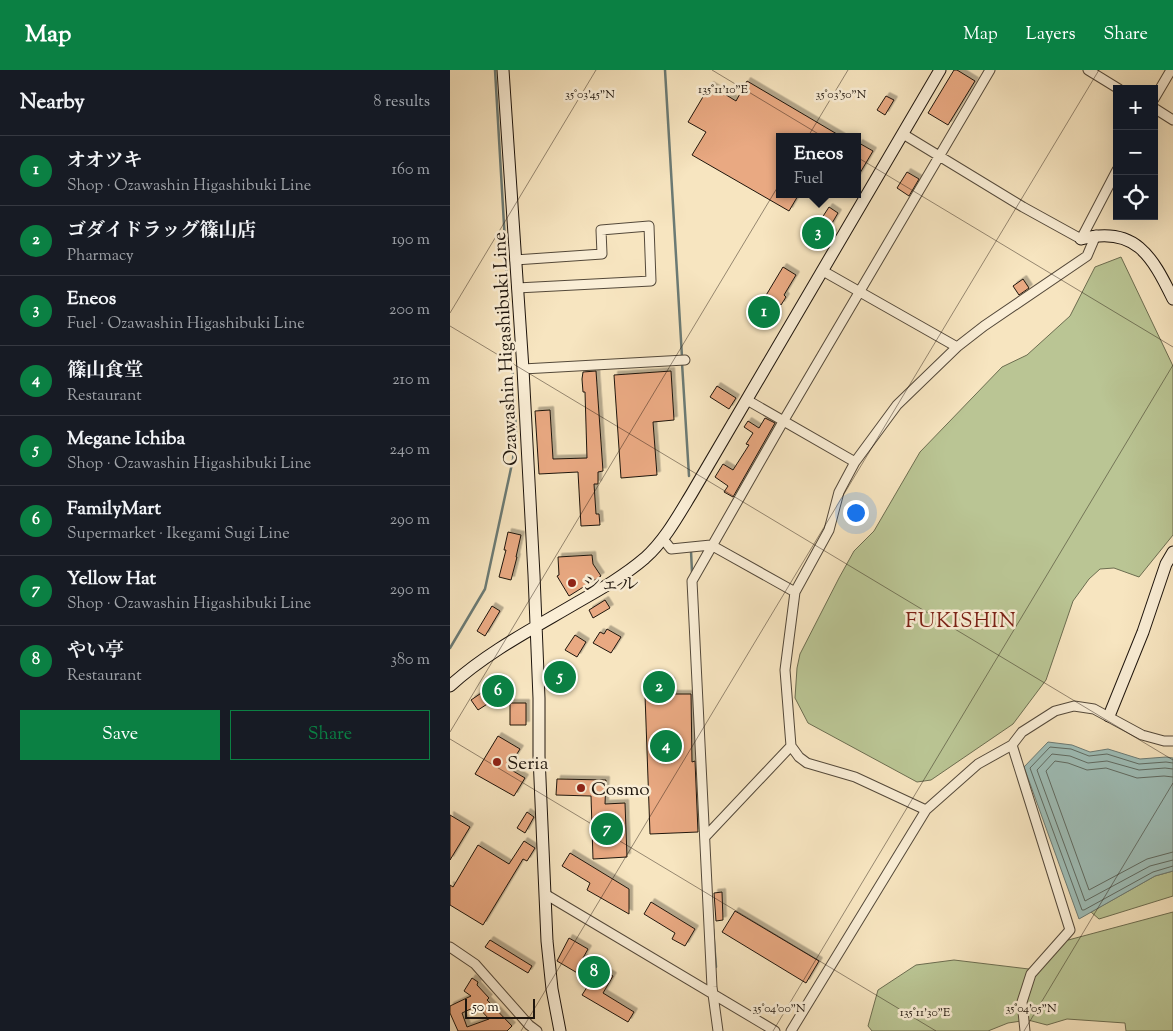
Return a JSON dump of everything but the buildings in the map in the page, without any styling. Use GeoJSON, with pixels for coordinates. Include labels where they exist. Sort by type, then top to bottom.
{"type":"FeatureCollection","features":[{"type":"Feature","properties":{"kind":"main road","name":"Ozawashin Higashibuki Line"},"geometry":{"type":"LineString","coordinates":[[504,70],[523,369],[536,626],[545,894],[552,989],[560,1031]]}},
{"type":"Feature","properties":{"kind":"main road"},"geometry":{"type":"LineString","coordinates":[[450,686],[468,670],[536,626],[620,578],[646,557],[663,539],[692,494],[940,70]]}},
{"type":"Feature","properties":{"kind":"main road"},"geometry":{"type":"LineString","coordinates":[[1081,239],[1096,235],[1108,235],[1128,240],[1146,252],[1160,273],[1173,299]]}},
{"type":"Feature","properties":{"kind":"main road"},"geometry":{"type":"LineString","coordinates":[[1109,716],[1143,632],[1166,564],[1173,552]]}},
{"type":"Feature","properties":{"kind":"street"},"geometry":{"type":"LineString","coordinates":[[718,1031],[712,987],[692,581],[711,545],[990,70]]}},
{"type":"Feature","properties":{"kind":"street"},"geometry":{"type":"LineString","coordinates":[[1088,70],[1113,85]]}},
{"type":"Feature","properties":{"kind":"street"},"geometry":{"type":"LineString","coordinates":[[1158,92],[1171,70]]}},
{"type":"Feature","properties":{"kind":"street"},"geometry":{"type":"LineString","coordinates":[[1158,111],[1173,120]]}},
{"type":"Feature","properties":{"kind":"street"},"geometry":{"type":"LineString","coordinates":[[903,134],[939,157],[1081,239],[1114,175]]}},
{"type":"Feature","properties":{"kind":"street"},"geometry":{"type":"LineString","coordinates":[[516,260],[602,254],[601,230],[649,226],[651,281],[517,288]]}},
{"type":"Feature","properties":{"kind":"street"},"geometry":{"type":"LineString","coordinates":[[926,810],[856,777],[807,763],[799,757],[791,746],[785,670],[795,592],[829,530],[839,492],[855,462],[897,405],[957,347],[984,326],[1087,256],[1096,235]]}},
{"type":"Feature","properties":{"kind":"street"},"geometry":{"type":"LineString","coordinates":[[823,271],[957,347]]}},
{"type":"Feature","properties":{"kind":"street"},"geometry":{"type":"LineString","coordinates":[[523,369],[685,360]]}},
{"type":"Feature","properties":{"kind":"street"},"geometry":{"type":"LineString","coordinates":[[747,400],[855,462]]}},
{"type":"Feature","properties":{"kind":"street"},"geometry":{"type":"LineString","coordinates":[[663,539],[671,549],[711,545],[795,592]]}},
{"type":"Feature","properties":{"kind":"street"},"geometry":{"type":"LineString","coordinates":[[791,1031],[926,810],[978,764],[1012,745],[1022,732],[1055,711],[1081,706],[1094,709],[1109,716],[1142,735],[1164,741],[1173,741]]}},
{"type":"Feature","properties":{"kind":"street"},"geometry":{"type":"LineString","coordinates":[[1012,745],[1070,930],[1030,974],[1022,1002],[1025,1031]]}},
{"type":"Feature","properties":{"kind":"street"},"geometry":{"type":"LineString","coordinates":[[705,838],[791,746]]}},
{"type":"Feature","properties":{"kind":"street"},"geometry":{"type":"LineString","coordinates":[[545,894],[776,1031]]}},
{"type":"Feature","properties":{"kind":"street"},"geometry":{"type":"LineString","coordinates":[[450,947],[475,964],[537,1031]]}},
{"type":"Feature","properties":{"kind":"green space"},"geometry":{"type":"Polygon","coordinates":[[[1121,257],[1173,366],[1173,535],[1139,577],[1114,568],[1100,569],[1089,579],[1073,601],[1046,680],[1013,724],[931,780],[917,782],[808,723],[795,698],[800,654],[854,551],[874,531],[920,452],[1002,367],[1027,355],[1070,316],[1095,267],[1121,257]]]}},
{"type":"Feature","properties":{"kind":"green space"},"geometry":{"type":"Polygon","coordinates":[[[1173,871],[1173,896],[1099,919],[1091,912],[1155,876],[1173,871]]]}},
{"type":"Feature","properties":{"kind":"green space"},"geometry":{"type":"Polygon","coordinates":[[[1173,912],[1173,1031],[1126,1031],[1125,1023],[1067,1019],[1047,1025],[1028,1020],[1008,1023],[988,1031],[872,1031],[868,1026],[878,990],[916,965],[954,960],[1037,970],[1057,943],[1173,912]]]}},
{"type":"Feature","properties":{"kind":"water"},"geometry":{"type":"Polygon","coordinates":[[[1048,742],[1072,745],[1090,752],[1108,749],[1140,759],[1173,758],[1173,871],[1155,876],[1079,919],[1024,767],[1048,742]]]}},
{"type":"Feature","properties":{"kind":"waterway"},"geometry":{"type":"LineString","coordinates":[[450,648],[485,589],[513,459],[516,431],[495,70]]}},
{"type":"Feature","properties":{"kind":"waterway"},"geometry":{"type":"LineString","coordinates":[[665,70],[682,357]]}},
{"type":"Feature","properties":{"kind":"waterway"},"geometry":{"type":"LineString","coordinates":[[682,363],[689,476]]}},
{"type":"Feature","properties":{"kind":"waterway"},"geometry":{"type":"LineString","coordinates":[[691,551],[692,572]]}},
{"type":"Feature","properties":{"kind":"waterway"},"geometry":{"type":"LineString","coordinates":[[713,929],[716,967]]}},
{"type":"Feature","properties":{"kind":"place","name":"Eneos"},"geometry":{"type":"Point","coordinates":[818,233]}},
{"type":"Feature","properties":{"kind":"place","name":"オオツキ"},"geometry":{"type":"Point","coordinates":[764,312]}},
{"type":"Feature","properties":{"kind":"place","name":"シェル"},"geometry":{"type":"Point","coordinates":[572,583]}},
{"type":"Feature","properties":{"kind":"place","name":"Megane Ichiba"},"geometry":{"type":"Point","coordinates":[560,677]}},
{"type":"Feature","properties":{"kind":"place","name":"ゴダイドラッグ篠山店"},"geometry":{"type":"Point","coordinates":[659,687]}},
{"type":"Feature","properties":{"kind":"place","name":"FamilyMart"},"geometry":{"type":"Point","coordinates":[498,691]}},
{"type":"Feature","properties":{"kind":"place","name":"篠山食堂"},"geometry":{"type":"Point","coordinates":[666,746]}},
{"type":"Feature","properties":{"kind":"place","name":"Seria"},"geometry":{"type":"Point","coordinates":[497,762]}},
{"type":"Feature","properties":{"kind":"place","name":"Cosmo"},"geometry":{"type":"Point","coordinates":[581,788]}},
{"type":"Feature","properties":{"kind":"place","name":"Yellow Hat"},"geometry":{"type":"Point","coordinates":[607,829]}},
{"type":"Feature","properties":{"kind":"place","name":"やい亭"},"geometry":{"type":"Point","coordinates":[594,972]}},
{"type":"Feature","properties":{"kind":"district","name":"FUKISHIN"},"geometry":{"type":"Point","coordinates":[961,620]}}]}
